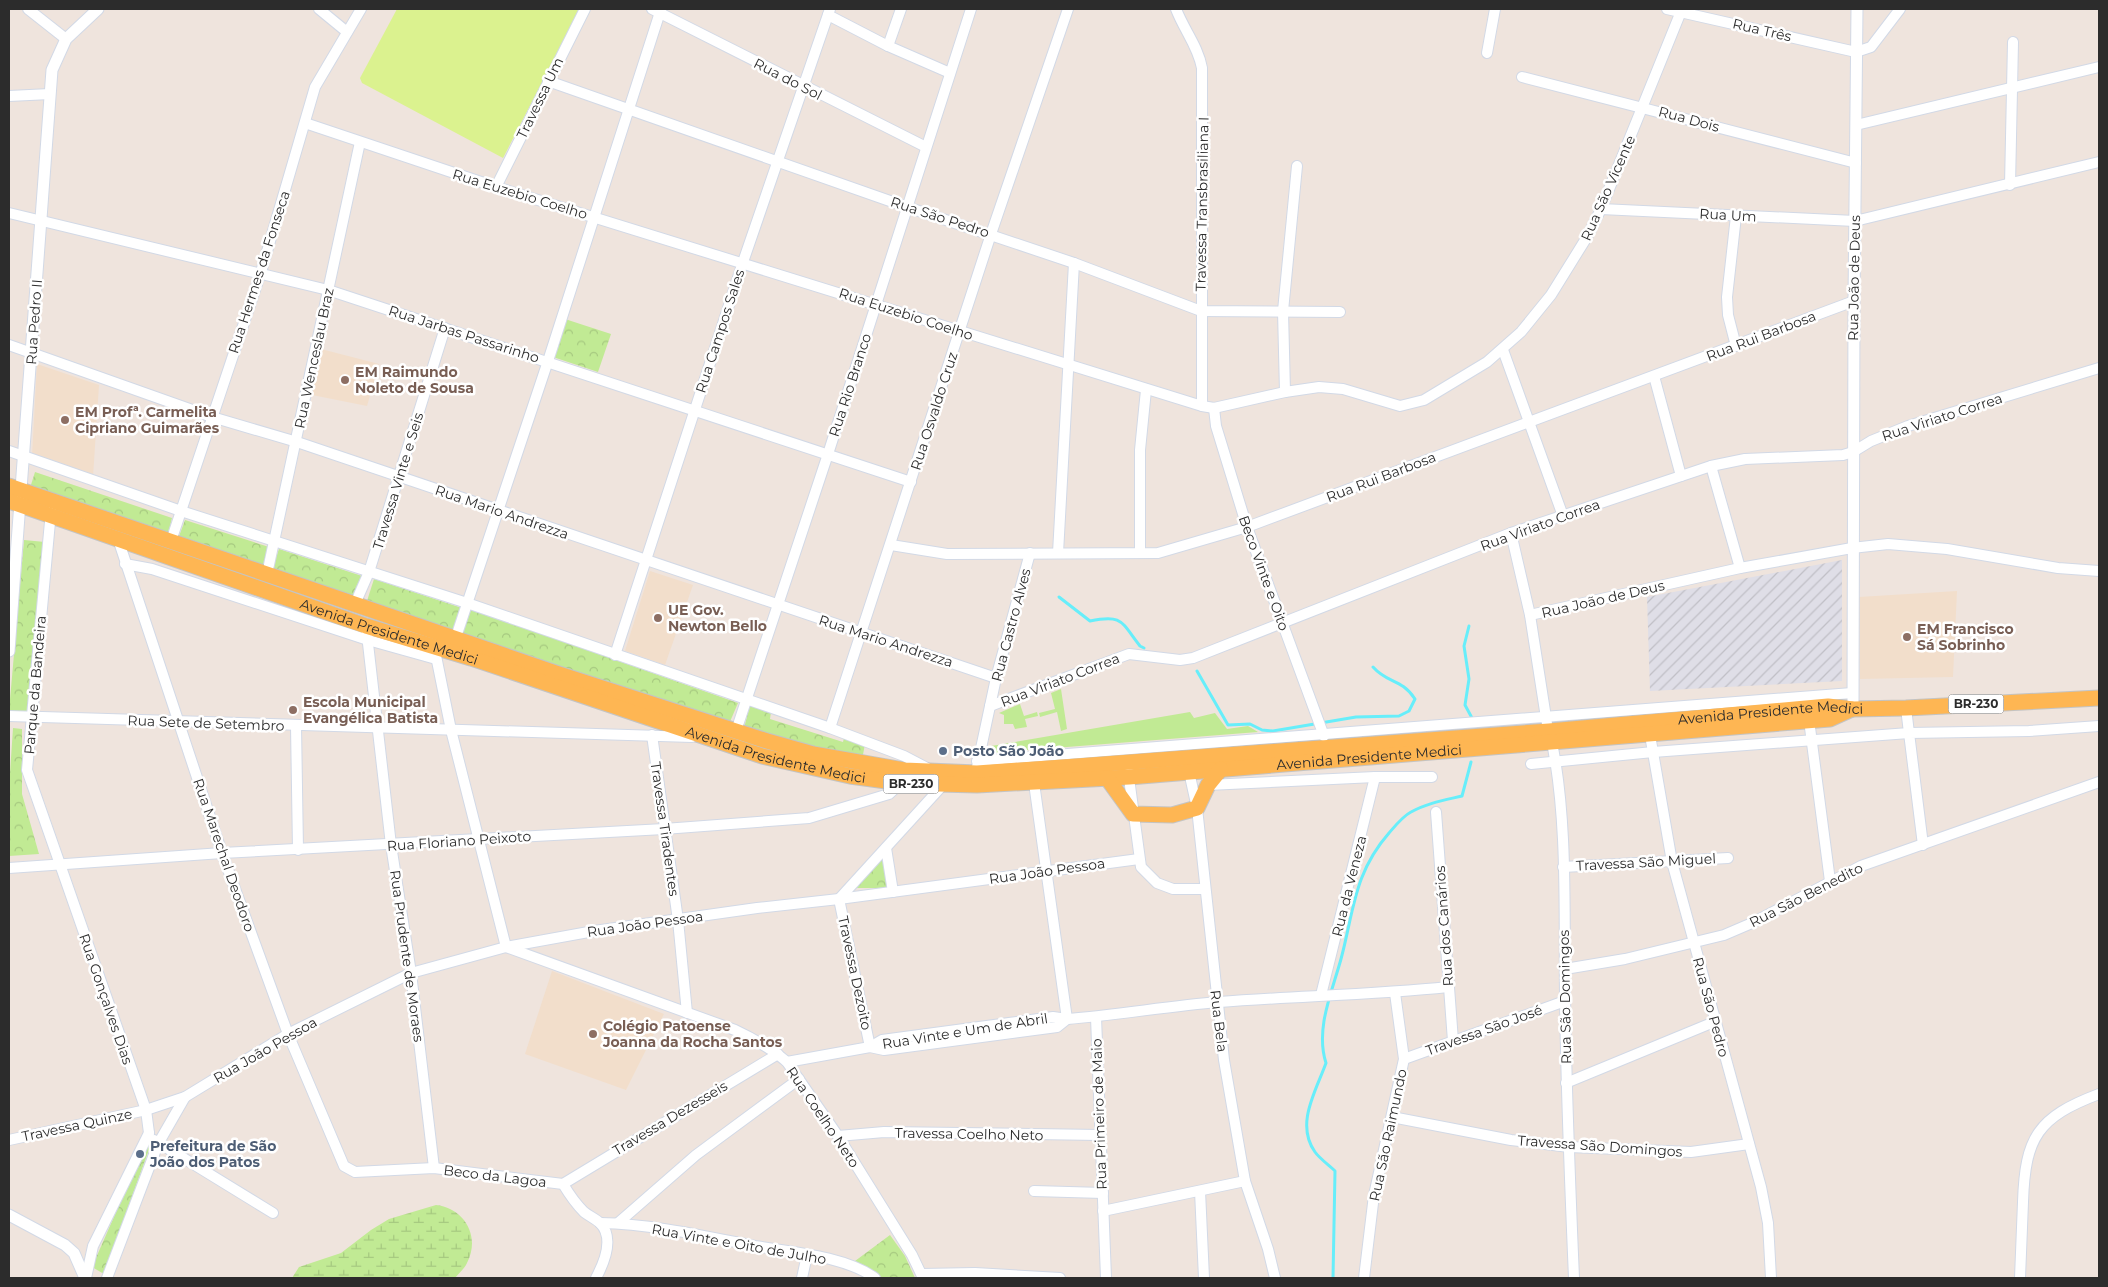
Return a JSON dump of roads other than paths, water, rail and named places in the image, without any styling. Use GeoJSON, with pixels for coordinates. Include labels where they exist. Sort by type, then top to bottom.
{"type":"FeatureCollection","features":[{"type":"Feature","properties":{"kind":"main road","name":"Avenida Presidente Medici"},"geometry":{"type":"LineString","coordinates":[[15,496],[51,500],[354,604],[736,731],[813,754],[903,776]]}},
{"type":"Feature","properties":{"kind":"main road","name":"Avenida Presidente Medici"},"geometry":{"type":"LineString","coordinates":[[15,496],[50,516],[323,610],[367,632],[762,756],[850,776],[903,776],[939,779],[977,773],[1128,770],[1828,706],[1853,709]]}},
{"type":"Feature","properties":{"kind":"main road"},"geometry":{"type":"LineString","coordinates":[[323,610],[329,595]]}},
{"type":"Feature","properties":{"kind":"main road","name":"BR-230"},"geometry":{"type":"LineString","coordinates":[[1853,709],[2099,698]]}},
{"type":"Feature","properties":{"kind":"main road","name":"Avenida Presidente Medici"},"geometry":{"type":"LineString","coordinates":[[1188,765],[1220,769],[1549,731],[1650,735],[1830,719],[1853,709]]}},
{"type":"Feature","properties":{"kind":"main road"},"geometry":{"type":"LineString","coordinates":[[762,756],[768,741]]}},
{"type":"Feature","properties":{"kind":"main road"},"geometry":{"type":"LineString","coordinates":[[1107,778],[1133,814],[1172,815],[1197,808],[1208,785],[1220,769]]}},
{"type":"Feature","properties":{"kind":"main road","name":"Avenida Presidente Medici"},"geometry":{"type":"LineString","coordinates":[[977,773],[1034,783],[1107,778],[1128,770]]}},
{"type":"Feature","properties":{"kind":"street"},"geometry":{"type":"LineString","coordinates":[[28,9],[66,39]]}},
{"type":"Feature","properties":{"kind":"street","name":"Rua Pedro II"},"geometry":{"type":"LineString","coordinates":[[9,651],[15,496],[24,457],[52,70],[66,39],[98,9]]}},
{"type":"Feature","properties":{"kind":"street"},"geometry":{"type":"LineString","coordinates":[[319,9],[347,32]]}},
{"type":"Feature","properties":{"kind":"street","name":"Rua Hermes da Fonseca"},"geometry":{"type":"LineString","coordinates":[[172,541],[260,272],[315,87],[361,9]]}},
{"type":"Feature","properties":{"kind":"street","name":"Travessa Um"},"geometry":{"type":"LineString","coordinates":[[496,187],[585,9]]}},
{"type":"Feature","properties":{"kind":"street"},"geometry":{"type":"LineString","coordinates":[[888,46],[901,9]]}},
{"type":"Feature","properties":{"kind":"street","name":"Rua Rio Branco"},"geometry":{"type":"LineString","coordinates":[[736,731],[828,454],[971,9]]}},
{"type":"Feature","properties":{"kind":"street","name":"Rua Osvaldo Cruz"},"geometry":{"type":"LineString","coordinates":[[830,728],[1068,9]]}},
{"type":"Feature","properties":{"kind":"street","name":"Travessa Transbrasiliana I"},"geometry":{"type":"LineString","coordinates":[[1176,9],[1195,44],[1202,68],[1202,406]]}},
{"type":"Feature","properties":{"kind":"street"},"geometry":{"type":"LineString","coordinates":[[1487,53],[1494,9]]}},
{"type":"Feature","properties":{"kind":"street","name":"Rua Três"},"geometry":{"type":"LineString","coordinates":[[1667,9],[1681,10],[1856,52]]}},
{"type":"Feature","properties":{"kind":"street","name":"Rua João de Deus"},"geometry":{"type":"LineString","coordinates":[[1853,709],[1852,548],[1857,9]]}},
{"type":"Feature","properties":{"kind":"street"},"geometry":{"type":"LineString","coordinates":[[1856,52],[1871,47],[1900,9]]}},
{"type":"Feature","properties":{"kind":"street"},"geometry":{"type":"LineString","coordinates":[[456,637],[548,361],[629,108],[658,10]]}},
{"type":"Feature","properties":{"kind":"street","name":"Rua do Sol"},"geometry":{"type":"LineString","coordinates":[[658,10],[803,87],[926,147]]}},
{"type":"Feature","properties":{"kind":"street","name":"Rua São Vicente"},"geometry":{"type":"LineString","coordinates":[[1503,350],[1538,314],[1588,237],[1643,107],[1681,10]]}},
{"type":"Feature","properties":{"kind":"street"},"geometry":{"type":"LineString","coordinates":[[829,12],[888,46],[950,73]]}},
{"type":"Feature","properties":{"kind":"street","name":"Rua Campos Sales"},"geometry":{"type":"LineString","coordinates":[[615,655],[743,262],[829,12]]}},
{"type":"Feature","properties":{"kind":"street"},"geometry":{"type":"LineString","coordinates":[[2010,185],[2013,42]]}},
{"type":"Feature","properties":{"kind":"street"},"geometry":{"type":"LineString","coordinates":[[1856,125],[2099,67]]}},
{"type":"Feature","properties":{"kind":"street","name":"Rua Dois"},"geometry":{"type":"LineString","coordinates":[[1522,77],[1856,164]]}},
{"type":"Feature","properties":{"kind":"street","name":"Rua São Pedro"},"geometry":{"type":"LineString","coordinates":[[548,81],[906,207],[1074,262],[1201,311],[1340,312]]}},
{"type":"Feature","properties":{"kind":"street"},"geometry":{"type":"LineString","coordinates":[[9,96],[50,94]]}},
{"type":"Feature","properties":{"kind":"street","name":"Rua Euzebio Coelho"},"geometry":{"type":"LineString","coordinates":[[305,124],[496,187],[876,304],[960,333],[1069,364],[1146,390],[1202,406],[1214,408],[1285,392],[1319,387],[1343,388],[1400,406],[1411,405],[1424,400],[1503,350]]}},
{"type":"Feature","properties":{"kind":"street","name":"Rua Wenceslau Braz"},"geometry":{"type":"LineString","coordinates":[[267,574],[297,442],[360,142]]}},
{"type":"Feature","properties":{"kind":"street","name":"Rua Um"},"geometry":{"type":"LineString","coordinates":[[1601,209],[1855,221],[2099,162]]}},
{"type":"Feature","properties":{"kind":"street"},"geometry":{"type":"LineString","coordinates":[[1285,392],[1282,311],[1297,166]]}},
{"type":"Feature","properties":{"kind":"street","name":"Rua Jarbas Passarinho"},"geometry":{"type":"LineString","coordinates":[[9,213],[260,272],[328,290],[911,482]]}},
{"type":"Feature","properties":{"kind":"street"},"geometry":{"type":"LineString","coordinates":[[1736,216],[1727,297],[1728,315],[1736,346]]}},
{"type":"Feature","properties":{"kind":"street"},"geometry":{"type":"LineString","coordinates":[[1058,553],[1074,262]]}},
{"type":"Feature","properties":{"kind":"street","name":"Rua Rui Barbosa"},"geometry":{"type":"LineString","coordinates":[[891,545],[947,554],[1158,553],[1247,527],[1854,301]]}},
{"type":"Feature","properties":{"kind":"street","name":"Travessa Vinte e Seis"},"geometry":{"type":"LineString","coordinates":[[354,604],[369,572],[444,328]]}},
{"type":"Feature","properties":{"kind":"street","name":"Rua Mario Andrezza"},"geometry":{"type":"LineString","coordinates":[[9,345],[212,417],[297,442],[400,476],[645,561],[996,678]]}},
{"type":"Feature","properties":{"kind":"street"},"geometry":{"type":"LineString","coordinates":[[1503,350],[1563,516]]}},
{"type":"Feature","properties":{"kind":"street","name":"Rua Viriato Correa"},"geometry":{"type":"LineString","coordinates":[[990,706],[1129,654],[1180,660],[1194,658],[1282,625],[1511,533],[1711,466],[1745,459],[1843,455],[1908,426],[2099,368]]}},
{"type":"Feature","properties":{"kind":"street"},"geometry":{"type":"LineString","coordinates":[[1654,376],[1681,476]]}},
{"type":"Feature","properties":{"kind":"street"},"geometry":{"type":"LineString","coordinates":[[1140,552],[1140,450],[1146,390]]}},
{"type":"Feature","properties":{"kind":"street","name":"Beco Vinte e Oito"},"geometry":{"type":"LineString","coordinates":[[1214,408],[1218,434],[1247,527],[1324,736]]}},
{"type":"Feature","properties":{"kind":"street","name":"Avenida Presidente Medici"},"geometry":{"type":"LineString","coordinates":[[9,451],[181,511],[467,603],[830,728],[904,756],[939,779]]}},
{"type":"Feature","properties":{"kind":"street"},"geometry":{"type":"LineString","coordinates":[[1711,466],[1740,568]]}},
{"type":"Feature","properties":{"kind":"street","name":"Parque da Bandeira"},"geometry":{"type":"LineString","coordinates":[[51,500],[27,770],[59,865]]}},
{"type":"Feature","properties":{"kind":"street","name":"Rua São Domingos"},"geometry":{"type":"LineString","coordinates":[[1511,533],[1530,616],[1549,731],[1556,761],[1563,866],[1566,1083],[1574,1278]]}},
{"type":"Feature","properties":{"kind":"street","name":"Rua Marechal Deodoro"},"geometry":{"type":"LineString","coordinates":[[118,539],[222,854],[288,1034],[344,1166]]}},
{"type":"Feature","properties":{"kind":"street"},"geometry":{"type":"LineString","coordinates":[[1852,548],[1888,544],[1911,545],[2058,568],[2099,571]]}},
{"type":"Feature","properties":{"kind":"street","name":"Rua João de Deus"},"geometry":{"type":"LineString","coordinates":[[1530,616],[1740,568],[1852,548]]}},
{"type":"Feature","properties":{"kind":"street","name":"Rua Castro Alves"},"geometry":{"type":"LineString","coordinates":[[977,773],[996,678],[1030,553]]}},
{"type":"Feature","properties":{"kind":"street"},"geometry":{"type":"LineString","coordinates":[[125,564],[152,569],[367,632]]}},
{"type":"Feature","properties":{"kind":"street","name":"Rua Prudente de Moraes"},"geometry":{"type":"LineString","coordinates":[[367,632],[392,845],[411,973],[434,1168]]}},
{"type":"Feature","properties":{"kind":"street"},"geometry":{"type":"LineString","coordinates":[[435,653],[451,730],[506,947]]}},
{"type":"Feature","properties":{"kind":"street"},"geometry":{"type":"LineString","coordinates":[[977,773],[1324,736],[1549,731],[1852,693]]}},
{"type":"Feature","properties":{"kind":"street"},"geometry":{"type":"LineString","coordinates":[[1906,708],[1923,845]]}},
{"type":"Feature","properties":{"kind":"street","name":"Rua Sete de Setembro"},"geometry":{"type":"LineString","coordinates":[[9,716],[379,729],[704,737]]}},
{"type":"Feature","properties":{"kind":"street"},"geometry":{"type":"LineString","coordinates":[[1809,720],[1830,881]]}},
{"type":"Feature","properties":{"kind":"street"},"geometry":{"type":"LineString","coordinates":[[296,725],[298,850]]}},
{"type":"Feature","properties":{"kind":"street"},"geometry":{"type":"LineString","coordinates":[[1531,764],[1653,752],[1909,733],[2029,731],[2099,726]]}},
{"type":"Feature","properties":{"kind":"street","name":"Travessa Tiradentes"},"geometry":{"type":"LineString","coordinates":[[652,735],[678,920],[687,1013]]}},
{"type":"Feature","properties":{"kind":"street","name":"Rua São Pedro"},"geometry":{"type":"LineString","coordinates":[[1650,735],[1672,862],[1714,1022],[1749,1144],[1768,1224],[1772,1278]]}},
{"type":"Feature","properties":{"kind":"street","name":"Rua Bela"},"geometry":{"type":"LineString","coordinates":[[1188,765],[1197,808],[1216,1002],[1245,1181],[1268,1249],[1275,1278]]}},
{"type":"Feature","properties":{"kind":"street"},"geometry":{"type":"LineString","coordinates":[[1128,770],[1141,867],[1157,883],[1173,889],[1204,889]]}},
{"type":"Feature","properties":{"kind":"street","name":"Rua Floriano Peixoto"},"geometry":{"type":"LineString","coordinates":[[9,868],[664,829],[809,818],[890,794],[903,776]]}},
{"type":"Feature","properties":{"kind":"street","name":"Avenida Presidente Medici"},"geometry":{"type":"LineString","coordinates":[[1208,785],[1375,777],[1432,777]]}},
{"type":"Feature","properties":{"kind":"street","name":"Rua da Veneza"},"geometry":{"type":"LineString","coordinates":[[1322,995],[1375,777]]}},
{"type":"Feature","properties":{"kind":"street"},"geometry":{"type":"LineString","coordinates":[[839,899],[886,848],[939,779]]}},
{"type":"Feature","properties":{"kind":"street","name":"Rua São Benedito"},"geometry":{"type":"LineString","coordinates":[[1564,969],[1694,944],[1724,935],[1752,923],[1862,866],[2099,782]]}},
{"type":"Feature","properties":{"kind":"street"},"geometry":{"type":"LineString","coordinates":[[1034,783],[1068,1019]]}},
{"type":"Feature","properties":{"kind":"street","name":"Rua dos Canários"},"geometry":{"type":"LineString","coordinates":[[1436,812],[1453,1041]]}},
{"type":"Feature","properties":{"kind":"street"},"geometry":{"type":"LineString","coordinates":[[886,848],[893,892]]}},
{"type":"Feature","properties":{"kind":"street","name":"Travessa São Miguel"},"geometry":{"type":"LineString","coordinates":[[1563,866],[1728,858]]}},
{"type":"Feature","properties":{"kind":"street","name":"Rua João Pessoa"},"geometry":{"type":"LineString","coordinates":[[146,1110],[185,1097],[288,1034],[411,973],[506,947],[757,908],[839,899],[1139,859]]}},
{"type":"Feature","properties":{"kind":"street","name":"Rua Gonçalves Dias"},"geometry":{"type":"LineString","coordinates":[[59,865],[146,1110],[149,1134]]}},
{"type":"Feature","properties":{"kind":"street","name":"Travessa Dezoito"},"geometry":{"type":"LineString","coordinates":[[839,899],[870,1047]]}},
{"type":"Feature","properties":{"kind":"street","name":"Rua Coelho Neto"},"geometry":{"type":"LineString","coordinates":[[506,947],[735,1030],[764,1044],[778,1054],[787,1062],[838,1136],[912,1255],[922,1276]]}},
{"type":"Feature","properties":{"kind":"street","name":"Rua Vinte e Um de Abril"},"geometry":{"type":"LineString","coordinates":[[787,1062],[870,1047],[884,1050],[999,1036],[1057,1027],[1068,1019],[1216,1002],[1336,994],[1395,993],[1448,987]]}},
{"type":"Feature","properties":{"kind":"street","name":"Rua São Raimundo"},"geometry":{"type":"LineString","coordinates":[[1364,1278],[1374,1195],[1404,1059],[1395,993]]}},
{"type":"Feature","properties":{"kind":"street","name":"Travessa São José"},"geometry":{"type":"LineString","coordinates":[[1404,1059],[1565,1001]]}},
{"type":"Feature","properties":{"kind":"street","name":"Rua Primeiro de Maio"},"geometry":{"type":"LineString","coordinates":[[1096,1017],[1106,1278]]}},
{"type":"Feature","properties":{"kind":"street"},"geometry":{"type":"LineString","coordinates":[[1566,1083],[1714,1022]]}},
{"type":"Feature","properties":{"kind":"street","name":"Travessa Dezesseis"},"geometry":{"type":"LineString","coordinates":[[563,1184],[778,1054]]}},
{"type":"Feature","properties":{"kind":"street"},"geometry":{"type":"LineString","coordinates":[[618,1223],[696,1156],[798,1079]]}},
{"type":"Feature","properties":{"kind":"street"},"geometry":{"type":"LineString","coordinates":[[2020,1278],[2024,1171],[2028,1150],[2040,1129],[2056,1115],[2073,1104],[2099,1094]]}},
{"type":"Feature","properties":{"kind":"street","name":"Rua João Pessoa"},"geometry":{"type":"LineString","coordinates":[[106,1278],[158,1144],[185,1097]]}},
{"type":"Feature","properties":{"kind":"street","name":"Travessa Quinze"},"geometry":{"type":"LineString","coordinates":[[9,1140],[146,1110]]}},
{"type":"Feature","properties":{"kind":"street","name":"Travessa São Domingos"},"geometry":{"type":"LineString","coordinates":[[1392,1117],[1511,1140],[1569,1147],[1691,1152],[1749,1144]]}},
{"type":"Feature","properties":{"kind":"street","name":"Travessa Coelho Neto"},"geometry":{"type":"LineString","coordinates":[[838,1136],[884,1132],[1100,1135]]}},
{"type":"Feature","properties":{"kind":"street"},"geometry":{"type":"LineString","coordinates":[[85,1278],[93,1246],[149,1134],[158,1144],[273,1212]]}},
{"type":"Feature","properties":{"kind":"street","name":"Beco da Lagoa"},"geometry":{"type":"LineString","coordinates":[[344,1166],[354,1172],[434,1168],[563,1184],[583,1211],[600,1223]]}},
{"type":"Feature","properties":{"kind":"street","name":"Rua Primeiro de Maio"},"geometry":{"type":"LineString","coordinates":[[1103,1211],[1245,1181]]}},
{"type":"Feature","properties":{"kind":"street"},"geometry":{"type":"LineString","coordinates":[[1200,1191],[1204,1278]]}},
{"type":"Feature","properties":{"kind":"street"},"geometry":{"type":"LineString","coordinates":[[1034,1192],[1102,1193]]}},
{"type":"Feature","properties":{"kind":"street"},"geometry":{"type":"LineString","coordinates":[[9,1215],[65,1245],[74,1253],[85,1278]]}},
{"type":"Feature","properties":{"kind":"street"},"geometry":{"type":"LineString","coordinates":[[596,1278],[605,1257],[607,1246],[606,1231],[600,1223]]}},
{"type":"Feature","properties":{"kind":"street","name":"Rua Vinte e Oito de Julho"},"geometry":{"type":"LineString","coordinates":[[600,1223],[618,1223],[807,1255],[845,1263],[875,1278]]}},
{"type":"Feature","properties":{"kind":"street"},"geometry":{"type":"LineString","coordinates":[[802,1278],[807,1255]]}},
{"type":"Feature","properties":{"kind":"street"},"geometry":{"type":"LineString","coordinates":[[922,1276],[975,1273],[1060,1278]]}},
{"type":"Feature","properties":{"kind":"waterway"},"geometry":{"type":"LineString","coordinates":[[1059,597],[1090,621],[1109,619],[1120,622],[1140,646],[1144,648]]}},
{"type":"Feature","properties":{"kind":"waterway"},"geometry":{"type":"LineString","coordinates":[[1469,626],[1464,646],[1469,679],[1465,705],[1472,718]]}},
{"type":"Feature","properties":{"kind":"waterway"},"geometry":{"type":"LineString","coordinates":[[1197,671],[1228,725],[1250,724],[1262,730],[1273,731],[1356,717],[1399,716],[1409,711],[1415,699],[1410,692],[1373,667]]}},
{"type":"Feature","properties":{"kind":"waterway"},"geometry":{"type":"LineString","coordinates":[[1333,1278],[1335,1171],[1315,1152],[1309,1141],[1307,1130],[1309,1108],[1326,1063],[1322,1037],[1329,997],[1341,959],[1357,893],[1362,878],[1377,848],[1402,819],[1411,812],[1423,806],[1462,796],[1471,762]]}},
{"type":"Feature","properties":{"kind":"place","name":"EM Raimundo Noleto de Sousa"},"geometry":{"type":"Point","coordinates":[345,380]}},
{"type":"Feature","properties":{"kind":"place","name":"EM Profª. Carmelita Cipriano Guimarães"},"geometry":{"type":"Point","coordinates":[65,420]}},
{"type":"Feature","properties":{"kind":"place","name":"UE Gov. Newton Bello"},"geometry":{"type":"Point","coordinates":[658,618]}},
{"type":"Feature","properties":{"kind":"place","name":"EM Francisco Sá Sobrinho"},"geometry":{"type":"Point","coordinates":[1907,637]}},
{"type":"Feature","properties":{"kind":"place","name":"Escola Municipal Evangélica Batista"},"geometry":{"type":"Point","coordinates":[293,710]}},
{"type":"Feature","properties":{"kind":"place","name":"Posto São João"},"geometry":{"type":"Point","coordinates":[943,751]}},
{"type":"Feature","properties":{"kind":"place","name":"Colégio Patoense Joanna da Rocha Santos"},"geometry":{"type":"Point","coordinates":[593,1034]}},
{"type":"Feature","properties":{"kind":"place","name":"Prefeitura de São João dos Patos"},"geometry":{"type":"Point","coordinates":[140,1154]}}]}
